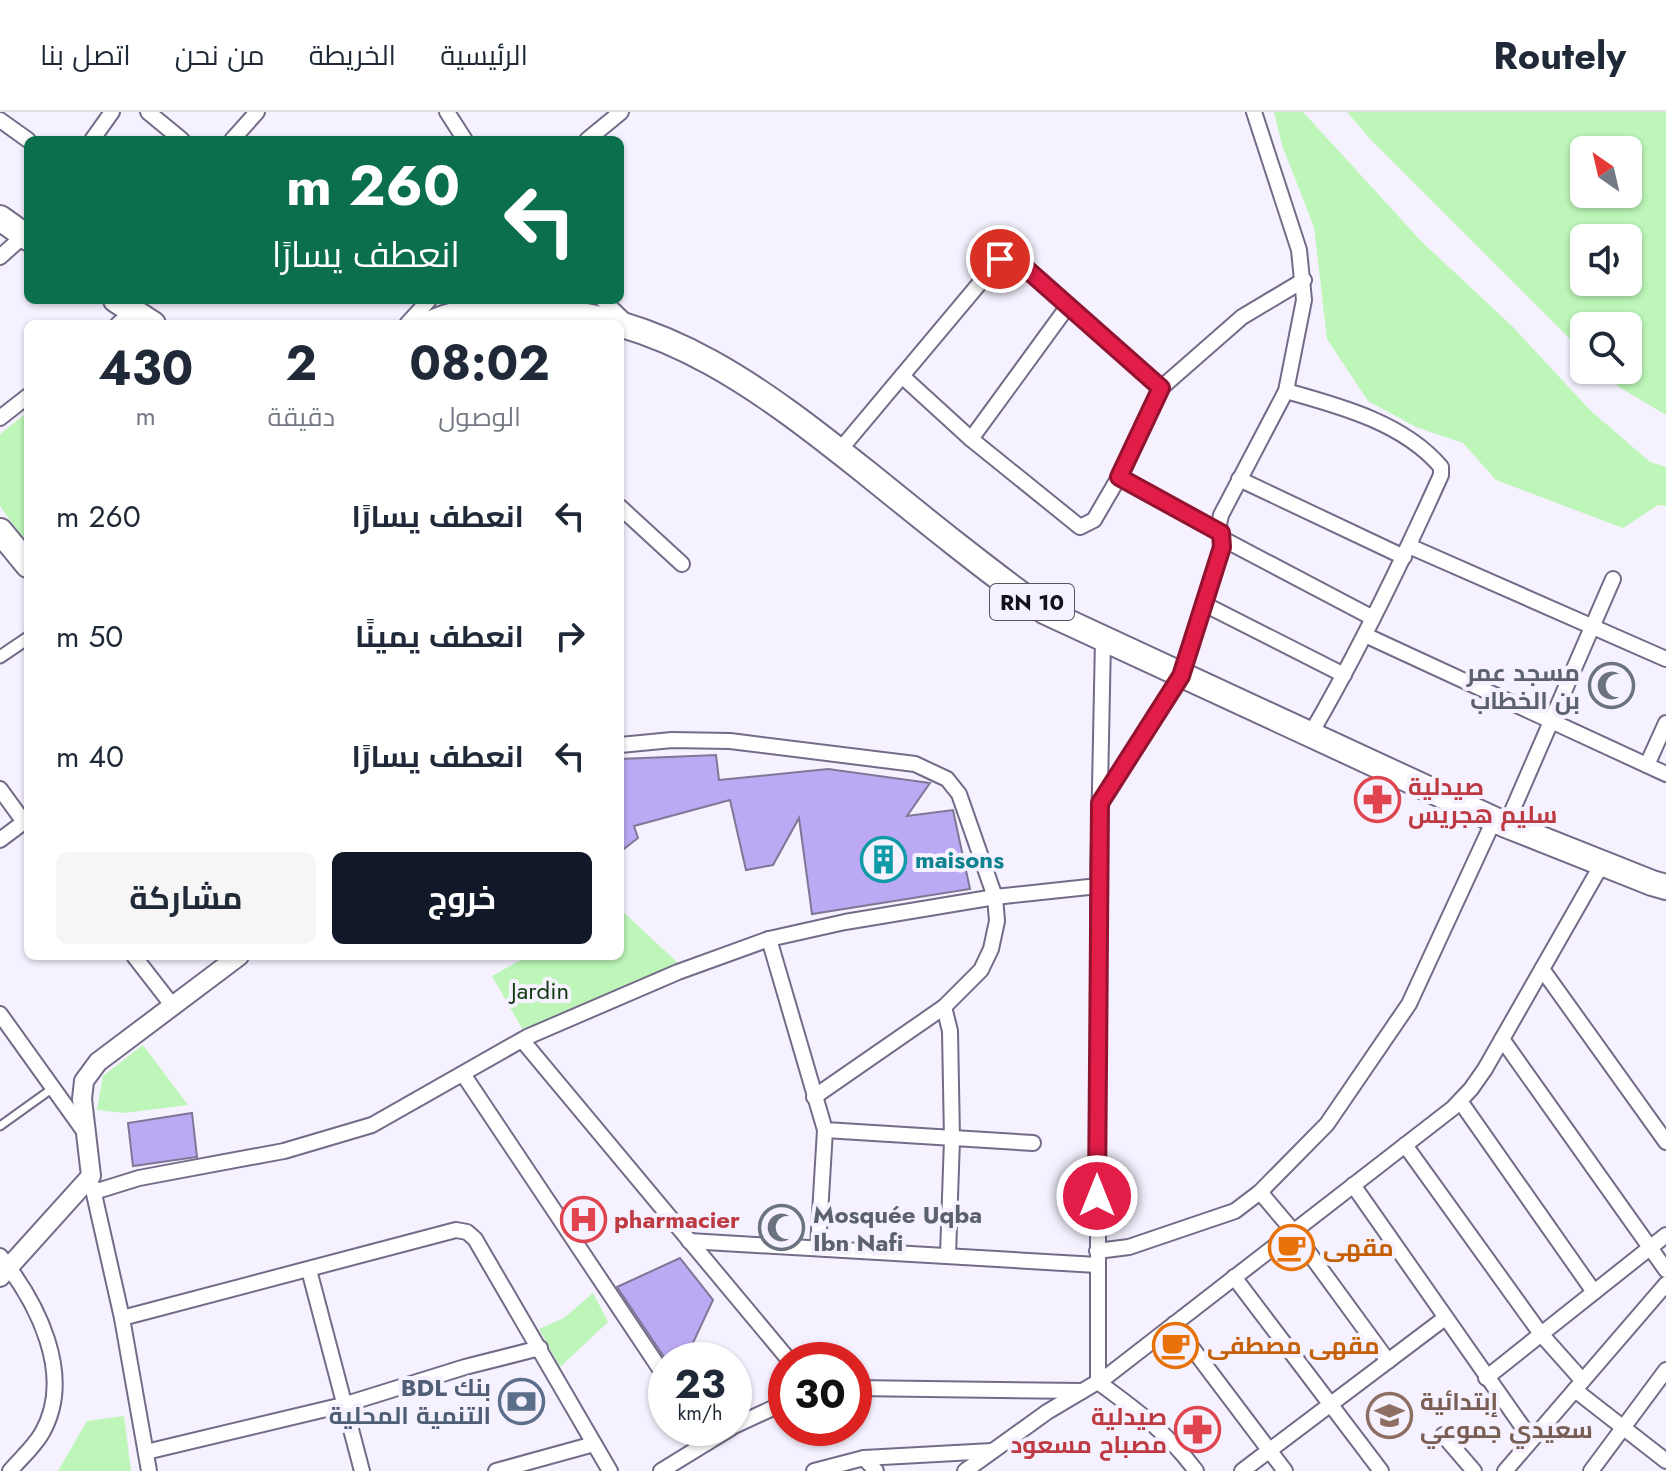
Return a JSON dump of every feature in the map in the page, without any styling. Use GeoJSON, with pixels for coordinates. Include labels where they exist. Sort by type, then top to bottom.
{"type":"FeatureCollection","features":[{"type":"Feature","properties":{"kind":"main road"},"geometry":{"type":"LineString","coordinates":[[0,218],[24,233]]}},
{"type":"Feature","properties":{"kind":"main road","name":"RN 10"},"geometry":{"type":"LineString","coordinates":[[438,320],[446,316],[493,312],[523,316],[561,310],[604,320]]}},
{"type":"Feature","properties":{"kind":"main road","name":"RN 10"},"geometry":{"type":"LineString","coordinates":[[624,325],[688,348],[791,413],[1044,611],[1500,822],[1666,887]]}},
{"type":"Feature","properties":{"kind":"main road"},"geometry":{"type":"LineString","coordinates":[[0,531],[24,560]]}},
{"type":"Feature","properties":{"kind":"street"},"geometry":{"type":"LineString","coordinates":[[95,136],[112,112]]}},
{"type":"Feature","properties":{"kind":"street"},"geometry":{"type":"LineString","coordinates":[[148,112],[177,136]]}},
{"type":"Feature","properties":{"kind":"street"},"geometry":{"type":"LineString","coordinates":[[236,136],[257,112]]}},
{"type":"Feature","properties":{"kind":"street"},"geometry":{"type":"LineString","coordinates":[[447,112],[462,136]]}},
{"type":"Feature","properties":{"kind":"street"},"geometry":{"type":"LineString","coordinates":[[592,136],[621,112]]}},
{"type":"Feature","properties":{"kind":"street"},"geometry":{"type":"LineString","coordinates":[[1100,803],[1181,676],[1222,536],[1219,524],[1221,515],[1286,391],[1304,300],[1304,280],[1299,250],[1254,112]]}},
{"type":"Feature","properties":{"kind":"street"},"geometry":{"type":"LineString","coordinates":[[0,120],[24,137]]}},
{"type":"Feature","properties":{"kind":"street"},"geometry":{"type":"LineString","coordinates":[[0,257],[24,237]]}},
{"type":"Feature","properties":{"kind":"street"},"geometry":{"type":"LineString","coordinates":[[839,451],[1000,259],[1007,257],[1022,265],[1161,388]]}},
{"type":"Feature","properties":{"kind":"street"},"geometry":{"type":"LineString","coordinates":[[902,376],[971,439],[1080,527],[1094,520],[1119,477],[1161,388],[1242,317],[1304,280]]}},
{"type":"Feature","properties":{"kind":"street"},"geometry":{"type":"LineString","coordinates":[[411,320],[425,304]]}},
{"type":"Feature","properties":{"kind":"street"},"geometry":{"type":"LineString","coordinates":[[607,304],[624,320]]}},
{"type":"Feature","properties":{"kind":"street"},"geometry":{"type":"LineString","coordinates":[[971,439],[1068,306]]}},
{"type":"Feature","properties":{"kind":"street"},"geometry":{"type":"LineString","coordinates":[[624,320],[630,326]]}},
{"type":"Feature","properties":{"kind":"street"},"geometry":{"type":"LineString","coordinates":[[1286,391],[1333,404],[1402,433],[1427,451],[1441,467],[1441,475],[1407,551],[1310,735]]}},
{"type":"Feature","properties":{"kind":"street"},"geometry":{"type":"LineString","coordinates":[[0,418],[24,399]]}},
{"type":"Feature","properties":{"kind":"street"},"geometry":{"type":"LineString","coordinates":[[1119,477],[1373,618]]}},
{"type":"Feature","properties":{"kind":"street"},"geometry":{"type":"LineString","coordinates":[[1239,479],[1407,551],[1594,625],[1666,659]]}},
{"type":"Feature","properties":{"kind":"street"},"geometry":{"type":"LineString","coordinates":[[624,511],[682,564]]}},
{"type":"Feature","properties":{"kind":"street"},"geometry":{"type":"LineString","coordinates":[[689,1241],[948,1255],[1097,1258],[1224,1216],[1260,1192],[1327,1124],[1409,1004],[1551,722],[1613,579]]}},
{"type":"Feature","properties":{"kind":"street"},"geometry":{"type":"LineString","coordinates":[[1204,604],[1344,675]]}},
{"type":"Feature","properties":{"kind":"street"},"geometry":{"type":"LineString","coordinates":[[1365,635],[1666,774]]}},
{"type":"Feature","properties":{"kind":"street"},"geometry":{"type":"LineString","coordinates":[[1098,1382],[1098,886],[1103,640]]}},
{"type":"Feature","properties":{"kind":"street"},"geometry":{"type":"LineString","coordinates":[[0,657],[24,641]]}},
{"type":"Feature","properties":{"kind":"street"},"geometry":{"type":"LineString","coordinates":[[1647,765],[1666,723]]}},
{"type":"Feature","properties":{"kind":"street"},"geometry":{"type":"LineString","coordinates":[[624,745],[672,740],[730,741],[915,764],[947,779],[959,794],[995,897],[997,921],[991,949],[981,970],[944,1007],[814,1097]]}},
{"type":"Feature","properties":{"kind":"street"},"geometry":{"type":"LineString","coordinates":[[0,789],[24,819]]}},
{"type":"Feature","properties":{"kind":"street"},"geometry":{"type":"LineString","coordinates":[[0,840],[24,822]]}},
{"type":"Feature","properties":{"kind":"street"},"geometry":{"type":"LineString","coordinates":[[965,1471],[1098,1382],[1460,1101],[1502,1039],[1602,864]]}},
{"type":"Feature","properties":{"kind":"street"},"geometry":{"type":"LineString","coordinates":[[10,1471],[42,1433],[53,1400],[52,1359],[39,1317],[3,1267],[92,1184],[284,1151],[372,1125],[522,1040],[678,972],[769,939],[845,922],[995,897],[1098,886]]}},
{"type":"Feature","properties":{"kind":"street"},"geometry":{"type":"LineString","coordinates":[[769,939],[825,1130],[818,1247]]}},
{"type":"Feature","properties":{"kind":"street"},"geometry":{"type":"LineString","coordinates":[[137,960],[172,1005]]}},
{"type":"Feature","properties":{"kind":"street"},"geometry":{"type":"LineString","coordinates":[[149,1471],[122,1318],[92,1184],[82,1099],[84,1081],[98,1062],[234,960]]}},
{"type":"Feature","properties":{"kind":"street"},"geometry":{"type":"LineString","coordinates":[[1542,969],[1666,1142]]}},
{"type":"Feature","properties":{"kind":"street"},"geometry":{"type":"LineString","coordinates":[[944,1007],[950,1031],[952,1139],[948,1255]]}},
{"type":"Feature","properties":{"kind":"street"},"geometry":{"type":"LineString","coordinates":[[0,1014],[86,1135]]}},
{"type":"Feature","properties":{"kind":"street"},"geometry":{"type":"LineString","coordinates":[[1502,1039],[1666,1270]]}},
{"type":"Feature","properties":{"kind":"street"},"geometry":{"type":"LineString","coordinates":[[522,1040],[774,1342]]}},
{"type":"Feature","properties":{"kind":"street"},"geometry":{"type":"LineString","coordinates":[[463,1074],[648,1351]]}},
{"type":"Feature","properties":{"kind":"street"},"geometry":{"type":"LineString","coordinates":[[1460,1101],[1594,1292]]}},
{"type":"Feature","properties":{"kind":"street"},"geometry":{"type":"LineString","coordinates":[[825,1130],[1033,1143]]}},
{"type":"Feature","properties":{"kind":"street"},"geometry":{"type":"LineString","coordinates":[[1405,1145],[1578,1385],[1621,1429],[1666,1461]]}},
{"type":"Feature","properties":{"kind":"street"},"geometry":{"type":"LineString","coordinates":[[1353,1185],[1531,1439]]}},
{"type":"Feature","properties":{"kind":"street"},"geometry":{"type":"LineString","coordinates":[[1260,1192],[1293,1231],[1388,1361]]}},
{"type":"Feature","properties":{"kind":"street"},"geometry":{"type":"LineString","coordinates":[[122,1318],[456,1230],[467,1232],[475,1239],[610,1471]]}},
{"type":"Feature","properties":{"kind":"street"},"geometry":{"type":"LineString","coordinates":[[1486,1378],[1666,1235]]}},
{"type":"Feature","properties":{"kind":"street"},"geometry":{"type":"LineString","coordinates":[[309,1270],[362,1471]]}},
{"type":"Feature","properties":{"kind":"street"},"geometry":{"type":"LineString","coordinates":[[1234,1277],[1381,1471]]}},
{"type":"Feature","properties":{"kind":"street"},"geometry":{"type":"LineString","coordinates":[[1505,1471],[1666,1284]]}},
{"type":"Feature","properties":{"kind":"street"},"geometry":{"type":"LineString","coordinates":[[1242,1471],[1445,1318]]}},
{"type":"Feature","properties":{"kind":"street"},"geometry":{"type":"LineString","coordinates":[[1174,1324],[1285,1471]]}},
{"type":"Feature","properties":{"kind":"street"},"geometry":{"type":"LineString","coordinates":[[146,1452],[343,1405],[465,1367],[540,1348]]}},
{"type":"Feature","properties":{"kind":"street"},"geometry":{"type":"LineString","coordinates":[[1591,1471],[1666,1370]]}},
{"type":"Feature","properties":{"kind":"street"},"geometry":{"type":"LineString","coordinates":[[1098,1382],[1150,1420],[1179,1448],[1196,1471]]}},
{"type":"Feature","properties":{"kind":"street"},"geometry":{"type":"LineString","coordinates":[[872,1388],[1082,1391]]}},
{"type":"Feature","properties":{"kind":"street"},"geometry":{"type":"LineString","coordinates":[[1443,1435],[1474,1471]]}},
{"type":"Feature","properties":{"kind":"street"},"geometry":{"type":"LineString","coordinates":[[496,1471],[594,1444]]}},
{"type":"Feature","properties":{"kind":"street"},"geometry":{"type":"LineString","coordinates":[[661,1471],[702,1446]]}},
{"type":"Feature","properties":{"kind":"street"},"geometry":{"type":"LineString","coordinates":[[814,1471],[864,1458],[992,1451]]}},
{"type":"Feature","properties":{"kind":"street"},"geometry":{"type":"LineString","coordinates":[[864,1458],[876,1471]]}},
{"type":"Feature","properties":{"kind":"lane"},"geometry":{"type":"LineString","coordinates":[[0,1126],[53,1088]]}},
{"type":"Feature","properties":{"kind":"green space"},"geometry":{"type":"Polygon","coordinates":[[[1274,112],[1303,112],[1422,242],[1512,326],[1590,410],[1650,462],[1666,467],[1666,506],[1658,505],[1623,528],[1496,480],[1463,443],[1416,427],[1368,401],[1327,339],[1314,227],[1282,145],[1274,112]]]}},
{"type":"Feature","properties":{"kind":"green space"},"geometry":{"type":"Polygon","coordinates":[[[1347,112],[1666,112],[1666,415],[1616,384],[1642,384],[1642,312],[1570,312],[1570,339],[1372,141],[1347,112]]]}},
{"type":"Feature","properties":{"kind":"green space"},"geometry":{"type":"Polygon","coordinates":[[[24,415],[24,539],[0,506],[0,434],[24,415]]]}},
{"type":"Feature","properties":{"kind":"green space","name":"Jardin"},"geometry":{"type":"Polygon","coordinates":[[[624,913],[678,963],[577,1008],[527,1037],[492,976],[521,960],[624,960],[624,913]]]}},
{"type":"Feature","properties":{"kind":"green space"},"geometry":{"type":"Polygon","coordinates":[[[143,1045],[188,1105],[124,1113],[97,1110],[103,1076],[143,1045]]]}},
{"type":"Feature","properties":{"kind":"green space"},"geometry":{"type":"Polygon","coordinates":[[[593,1293],[608,1322],[560,1367],[539,1329],[564,1318],[593,1293]]]}},
{"type":"Feature","properties":{"kind":"green space"},"geometry":{"type":"Polygon","coordinates":[[[124,1416],[131,1471],[58,1471],[87,1421],[124,1416]]]}},
{"type":"Feature","properties":{"kind":"building"},"geometry":{"type":"Polygon","coordinates":[[[716,755],[719,780],[828,769],[930,783],[907,816],[953,810],[970,889],[812,914],[799,818],[773,865],[746,870],[730,800],[634,826],[638,838],[624,849],[624,759],[716,755]]]}},
{"type":"Feature","properties":{"kind":"building"},"geometry":{"type":"Polygon","coordinates":[[[192,1113],[197,1157],[133,1166],[128,1123],[192,1113]]]}},
{"type":"Feature","properties":{"kind":"building"},"geometry":{"type":"Polygon","coordinates":[[[680,1258],[713,1300],[693,1342],[654,1342],[617,1287],[680,1258]]]}},
{"type":"Feature","properties":{"kind":"place","name":"مسجد عمر بن الخطاب"},"geometry":{"type":"Point","coordinates":[1611,686]}},
{"type":"Feature","properties":{"kind":"place","name":"صيدلية سليم هجريس"},"geometry":{"type":"Point","coordinates":[1377,800]}},
{"type":"Feature","properties":{"kind":"place","name":"maisons"},"geometry":{"type":"Point","coordinates":[884,859]}},
{"type":"Feature","properties":{"kind":"place","name":"pharmacier"},"geometry":{"type":"Point","coordinates":[583,1219]}},
{"type":"Feature","properties":{"kind":"place","name":"Mosquée Uqba Ibn Nafi"},"geometry":{"type":"Point","coordinates":[782,1228]}},
{"type":"Feature","properties":{"kind":"place","name":"مقهى"},"geometry":{"type":"Point","coordinates":[1292,1247]}},
{"type":"Feature","properties":{"kind":"place","name":"مقهى مصطفى"},"geometry":{"type":"Point","coordinates":[1176,1345]}},
{"type":"Feature","properties":{"kind":"place","name":"BDL بنك التنمية المحلية"},"geometry":{"type":"Point","coordinates":[522,1401]}},
{"type":"Feature","properties":{"kind":"place","name":"إبتدائية سعيدي جموعي"},"geometry":{"type":"Point","coordinates":[1389,1415]}},
{"type":"Feature","properties":{"kind":"place","name":"صيدلية مصباح مسعود"},"geometry":{"type":"Point","coordinates":[1198,1430]}},
{"type":"Feature","properties":{"kind":"route"},"geometry":{"type":"LineString","coordinates":[[1000,259],[1007,257],[1022,265],[1161,388],[1119,477],[1221,533],[1223,539],[1181,676],[1100,803],[1097,1196]]}}]}
